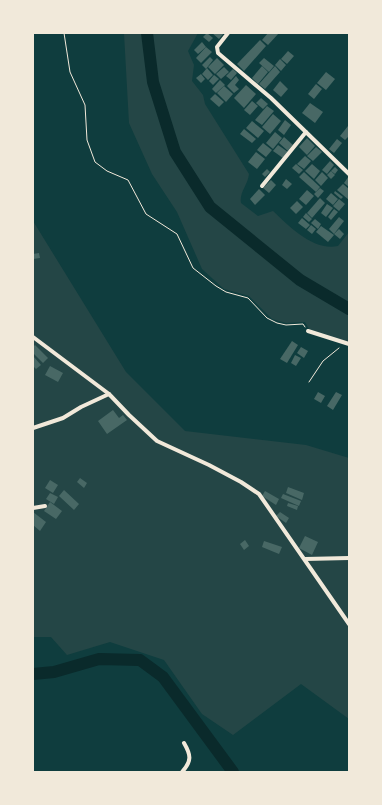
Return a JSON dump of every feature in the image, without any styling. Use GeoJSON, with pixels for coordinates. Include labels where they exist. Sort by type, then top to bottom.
{"type":"FeatureCollection","features":[{"type":"Feature","properties":{"kind":"street"},"geometry":{"type":"LineString","coordinates":[[228,33],[217,47],[218,53],[271,98],[349,174]]}},
{"type":"Feature","properties":{"kind":"street"},"geometry":{"type":"LineString","coordinates":[[262,186],[306,132]]}},
{"type":"Feature","properties":{"kind":"street"},"geometry":{"type":"LineString","coordinates":[[308,331],[347,344]]}},
{"type":"Feature","properties":{"kind":"street"},"geometry":{"type":"LineString","coordinates":[[33,337],[109,394],[129,415],[157,440],[210,465],[259,494],[305,559],[326,593],[349,624]]}},
{"type":"Feature","properties":{"kind":"street"},"geometry":{"type":"LineString","coordinates":[[33,428],[63,418],[81,407],[109,394]]}},
{"type":"Feature","properties":{"kind":"street"},"geometry":{"type":"LineString","coordinates":[[33,508],[45,506]]}},
{"type":"Feature","properties":{"kind":"street"},"geometry":{"type":"LineString","coordinates":[[305,559],[349,558]]}},
{"type":"Feature","properties":{"kind":"street"},"geometry":{"type":"LineString","coordinates":[[182,772],[190,761],[190,754],[184,743]]}},
{"type":"Feature","properties":{"kind":"path"},"geometry":{"type":"LineString","coordinates":[[64,33],[70,72],[85,104],[87,140],[95,162],[107,171],[128,180],[146,214],[177,234],[193,268],[206,276],[223,290],[248,298],[271,321],[286,325],[303,324],[308,331]]}},
{"type":"Feature","properties":{"kind":"path"},"geometry":{"type":"LineString","coordinates":[[309,382],[323,361],[347,344]]}},
{"type":"Feature","properties":{"kind":"shaded area"},"geometry":{"type":"Polygon","coordinates":[[[124,33],[198,33],[188,51],[194,65],[192,81],[203,95],[205,104],[249,174],[241,195],[241,203],[258,216],[273,211],[302,236],[320,245],[329,247],[338,246],[349,232],[349,342],[309,329],[305,322],[286,323],[272,319],[249,296],[224,289],[202,269],[177,212],[152,174],[129,123],[124,33]]]}},
{"type":"Feature","properties":{"kind":"shaded area"},"geometry":{"type":"Polygon","coordinates":[[[33,221],[126,372],[185,431],[306,445],[349,458],[349,719],[301,684],[233,735],[202,714],[164,660],[110,642],[67,655],[51,637],[33,637],[33,221]]]}},
{"type":"Feature","properties":{"kind":"building"},"geometry":{"type":"Polygon","coordinates":[[[207,33],[213,38],[209,42],[203,37],[207,33]]]}},
{"type":"Feature","properties":{"kind":"building"},"geometry":{"type":"Polygon","coordinates":[[[212,33],[224,33],[219,39],[212,33]]]}},
{"type":"Feature","properties":{"kind":"building"},"geometry":{"type":"Polygon","coordinates":[[[268,33],[279,33],[268,45],[262,40],[268,33]]]}},
{"type":"Feature","properties":{"kind":"building"},"geometry":{"type":"Polygon","coordinates":[[[260,40],[266,46],[244,71],[237,64],[260,40]]]}},
{"type":"Feature","properties":{"kind":"building"},"geometry":{"type":"Polygon","coordinates":[[[202,42],[206,47],[198,54],[194,50],[202,42]]]}},
{"type":"Feature","properties":{"kind":"building"},"geometry":{"type":"Polygon","coordinates":[[[206,47],[212,52],[201,63],[196,58],[206,47]]]}},
{"type":"Feature","properties":{"kind":"building"},"geometry":{"type":"Polygon","coordinates":[[[288,51],[294,56],[287,64],[281,59],[288,51]]]}},
{"type":"Feature","properties":{"kind":"building"},"geometry":{"type":"Polygon","coordinates":[[[210,57],[213,60],[206,69],[202,65],[210,57]]]}},
{"type":"Feature","properties":{"kind":"building"},"geometry":{"type":"Polygon","coordinates":[[[217,58],[224,65],[215,74],[208,67],[217,58]]]}},
{"type":"Feature","properties":{"kind":"building"},"geometry":{"type":"Polygon","coordinates":[[[264,58],[274,66],[269,72],[259,63],[264,58]]]}},
{"type":"Feature","properties":{"kind":"building"},"geometry":{"type":"Polygon","coordinates":[[[280,59],[286,65],[281,71],[275,65],[280,59]]]}},
{"type":"Feature","properties":{"kind":"building"},"geometry":{"type":"Polygon","coordinates":[[[262,66],[268,72],[258,84],[252,78],[262,66]]]}},
{"type":"Feature","properties":{"kind":"building"},"geometry":{"type":"Polygon","coordinates":[[[275,66],[280,72],[265,89],[259,84],[275,66]]]}},
{"type":"Feature","properties":{"kind":"building"},"geometry":{"type":"Polygon","coordinates":[[[224,67],[229,72],[221,79],[216,74],[224,67]]]}},
{"type":"Feature","properties":{"kind":"building"},"geometry":{"type":"Polygon","coordinates":[[[207,68],[213,75],[208,80],[202,74],[207,68]]]}},
{"type":"Feature","properties":{"kind":"building"},"geometry":{"type":"Polygon","coordinates":[[[233,69],[237,73],[231,80],[226,76],[233,69]]]}},
{"type":"Feature","properties":{"kind":"building"},"geometry":{"type":"Polygon","coordinates":[[[326,72],[335,79],[326,90],[317,83],[326,72]]]}},
{"type":"Feature","properties":{"kind":"building"},"geometry":{"type":"Polygon","coordinates":[[[201,74],[205,79],[201,83],[196,78],[201,74]]]}},
{"type":"Feature","properties":{"kind":"building"},"geometry":{"type":"Polygon","coordinates":[[[214,75],[219,79],[213,85],[209,81],[214,75]]]}},
{"type":"Feature","properties":{"kind":"building"},"geometry":{"type":"Polygon","coordinates":[[[236,76],[239,80],[235,85],[239,89],[234,93],[227,86],[236,76]]]}},
{"type":"Feature","properties":{"kind":"building"},"geometry":{"type":"Polygon","coordinates":[[[220,80],[225,85],[216,93],[212,89],[220,80]]]}},
{"type":"Feature","properties":{"kind":"building"},"geometry":{"type":"Polygon","coordinates":[[[280,81],[288,89],[281,97],[273,90],[280,81]]]}},
{"type":"Feature","properties":{"kind":"building"},"geometry":{"type":"Polygon","coordinates":[[[316,84],[322,89],[314,99],[308,94],[316,84]]]}},
{"type":"Feature","properties":{"kind":"building"},"geometry":{"type":"Polygon","coordinates":[[[246,85],[256,94],[244,108],[234,98],[246,85]]]}},
{"type":"Feature","properties":{"kind":"building"},"geometry":{"type":"Polygon","coordinates":[[[224,86],[233,94],[226,102],[217,93],[224,86]]]}},
{"type":"Feature","properties":{"kind":"building"},"geometry":{"type":"Polygon","coordinates":[[[215,94],[224,102],[219,107],[210,99],[215,94]]]}},
{"type":"Feature","properties":{"kind":"building"},"geometry":{"type":"Polygon","coordinates":[[[261,98],[268,104],[263,109],[256,103],[261,98]]]}},
{"type":"Feature","properties":{"kind":"building"},"geometry":{"type":"Polygon","coordinates":[[[252,101],[258,106],[250,115],[244,110],[252,101]]]}},
{"type":"Feature","properties":{"kind":"building"},"geometry":{"type":"Polygon","coordinates":[[[310,103],[323,112],[315,123],[302,113],[310,103]]]}},
{"type":"Feature","properties":{"kind":"building"},"geometry":{"type":"Polygon","coordinates":[[[267,106],[274,111],[262,125],[255,120],[267,106]]]}},
{"type":"Feature","properties":{"kind":"building"},"geometry":{"type":"Polygon","coordinates":[[[273,114],[281,121],[270,134],[262,127],[273,114]]]}},
{"type":"Feature","properties":{"kind":"building"},"geometry":{"type":"Polygon","coordinates":[[[285,120],[291,125],[284,135],[278,130],[285,120]]]}},
{"type":"Feature","properties":{"kind":"building"},"geometry":{"type":"Polygon","coordinates":[[[252,121],[264,131],[258,138],[246,128],[252,121]]]}},
{"type":"Feature","properties":{"kind":"building"},"geometry":{"type":"Polygon","coordinates":[[[348,126],[349,136],[345,140],[340,136],[348,126]]]}},
{"type":"Feature","properties":{"kind":"building"},"geometry":{"type":"Polygon","coordinates":[[[244,129],[256,139],[252,143],[240,134],[244,129]]]}},
{"type":"Feature","properties":{"kind":"building"},"geometry":{"type":"Polygon","coordinates":[[[275,132],[282,138],[273,149],[266,143],[275,132]]]}},
{"type":"Feature","properties":{"kind":"building"},"geometry":{"type":"Polygon","coordinates":[[[284,137],[293,145],[288,151],[279,143],[284,137]]]}},
{"type":"Feature","properties":{"kind":"building"},"geometry":{"type":"Polygon","coordinates":[[[307,138],[315,146],[307,155],[299,147],[307,138]]]}},
{"type":"Feature","properties":{"kind":"building"},"geometry":{"type":"Polygon","coordinates":[[[337,139],[342,143],[334,153],[329,149],[337,139]]]}},
{"type":"Feature","properties":{"kind":"building"},"geometry":{"type":"Polygon","coordinates":[[[263,143],[272,150],[266,157],[257,150],[263,143]]]}},
{"type":"Feature","properties":{"kind":"building"},"geometry":{"type":"Polygon","coordinates":[[[278,145],[288,152],[283,158],[273,151],[278,145]]]}},
{"type":"Feature","properties":{"kind":"building"},"geometry":{"type":"Polygon","coordinates":[[[316,147],[322,152],[313,161],[307,156],[316,147]]]}},
{"type":"Feature","properties":{"kind":"building"},"geometry":{"type":"Polygon","coordinates":[[[256,152],[265,159],[257,169],[248,162],[256,152]]]}},
{"type":"Feature","properties":{"kind":"building"},"geometry":{"type":"Polygon","coordinates":[[[305,156],[311,161],[304,169],[297,164],[305,156]]]}},
{"type":"Feature","properties":{"kind":"building"},"geometry":{"type":"Polygon","coordinates":[[[330,161],[334,165],[327,174],[322,170],[330,161]]]}},
{"type":"Feature","properties":{"kind":"building"},"geometry":{"type":"Polygon","coordinates":[[[296,164],[303,170],[299,174],[292,168],[296,164]]]}},
{"type":"Feature","properties":{"kind":"building"},"geometry":{"type":"Polygon","coordinates":[[[312,164],[320,171],[314,179],[305,171],[312,164]]]}},
{"type":"Feature","properties":{"kind":"building"},"geometry":{"type":"Polygon","coordinates":[[[335,167],[338,170],[335,174],[331,171],[335,167]]]}},
{"type":"Feature","properties":{"kind":"building"},"geometry":{"type":"Polygon","coordinates":[[[267,169],[270,172],[265,177],[262,174],[267,169]]]}},
{"type":"Feature","properties":{"kind":"building"},"geometry":{"type":"Polygon","coordinates":[[[331,171],[335,175],[331,179],[327,175],[331,171]]]}},
{"type":"Feature","properties":{"kind":"building"},"geometry":{"type":"Polygon","coordinates":[[[304,172],[320,187],[316,192],[299,177],[304,172]]]}},
{"type":"Feature","properties":{"kind":"building"},"geometry":{"type":"Polygon","coordinates":[[[322,172],[328,178],[321,186],[315,180],[322,172]]]}},
{"type":"Feature","properties":{"kind":"building"},"geometry":{"type":"Polygon","coordinates":[[[349,176],[349,187],[344,183],[349,176]]]}},
{"type":"Feature","properties":{"kind":"building"},"geometry":{"type":"Polygon","coordinates":[[[286,179],[292,184],[287,189],[282,185],[286,179]]]}},
{"type":"Feature","properties":{"kind":"building"},"geometry":{"type":"Polygon","coordinates":[[[271,180],[276,185],[269,193],[263,188],[271,180]]]}},
{"type":"Feature","properties":{"kind":"building"},"geometry":{"type":"Polygon","coordinates":[[[343,184],[349,189],[349,200],[337,190],[343,184]]]}},
{"type":"Feature","properties":{"kind":"building"},"geometry":{"type":"Polygon","coordinates":[[[320,188],[324,191],[318,198],[314,194],[320,188]]]}},
{"type":"Feature","properties":{"kind":"building"},"geometry":{"type":"Polygon","coordinates":[[[259,189],[265,195],[255,205],[250,199],[259,189]]]}},
{"type":"Feature","properties":{"kind":"building"},"geometry":{"type":"Polygon","coordinates":[[[307,190],[314,196],[306,205],[299,199],[307,190]]]}},
{"type":"Feature","properties":{"kind":"building"},"geometry":{"type":"Polygon","coordinates":[[[335,191],[343,197],[341,199],[334,193],[335,191]]]}},
{"type":"Feature","properties":{"kind":"building"},"geometry":{"type":"Polygon","coordinates":[[[331,193],[338,199],[333,205],[326,199],[331,193]]]}},
{"type":"Feature","properties":{"kind":"building"},"geometry":{"type":"Polygon","coordinates":[[[320,198],[325,203],[312,218],[307,213],[320,198]]]}},
{"type":"Feature","properties":{"kind":"building"},"geometry":{"type":"Polygon","coordinates":[[[339,199],[345,204],[339,211],[333,206],[339,199]]]}},
{"type":"Feature","properties":{"kind":"building"},"geometry":{"type":"Polygon","coordinates":[[[297,201],[303,207],[296,214],[290,208],[297,201]]]}},
{"type":"Feature","properties":{"kind":"building"},"geometry":{"type":"Polygon","coordinates":[[[327,204],[333,208],[326,217],[321,213],[327,204]]]}},
{"type":"Feature","properties":{"kind":"building"},"geometry":{"type":"Polygon","coordinates":[[[334,209],[338,212],[331,220],[328,217],[334,209]]]}},
{"type":"Feature","properties":{"kind":"building"},"geometry":{"type":"Polygon","coordinates":[[[306,213],[312,219],[309,222],[303,217],[306,213]]]}},
{"type":"Feature","properties":{"kind":"building"},"geometry":{"type":"Polygon","coordinates":[[[339,217],[344,221],[334,234],[329,229],[339,217]]]}},
{"type":"Feature","properties":{"kind":"building"},"geometry":{"type":"Polygon","coordinates":[[[302,218],[310,225],[306,229],[298,223],[302,218]]]}},
{"type":"Feature","properties":{"kind":"building"},"geometry":{"type":"Polygon","coordinates":[[[315,219],[321,224],[318,229],[311,223],[315,219]]]}},
{"type":"Feature","properties":{"kind":"building"},"geometry":{"type":"Polygon","coordinates":[[[311,225],[316,229],[312,234],[307,230],[311,225]]]}},
{"type":"Feature","properties":{"kind":"building"},"geometry":{"type":"Polygon","coordinates":[[[321,226],[334,235],[328,242],[316,232],[321,226]]]}},
{"type":"Feature","properties":{"kind":"building"},"geometry":{"type":"Polygon","coordinates":[[[339,229],[344,234],[340,239],[334,234],[339,229]]]}},
{"type":"Feature","properties":{"kind":"building"},"geometry":{"type":"Polygon","coordinates":[[[39,253],[40,258],[33,259],[33,254],[39,253]]]}},
{"type":"Feature","properties":{"kind":"building"},"geometry":{"type":"Polygon","coordinates":[[[292,341],[298,345],[287,363],[280,359],[292,341]]]}},
{"type":"Feature","properties":{"kind":"building"},"geometry":{"type":"Polygon","coordinates":[[[35,345],[48,358],[43,363],[33,353],[33,347],[35,345]]]}},
{"type":"Feature","properties":{"kind":"building"},"geometry":{"type":"Polygon","coordinates":[[[301,347],[308,351],[304,358],[297,353],[301,347]]]}},
{"type":"Feature","properties":{"kind":"building"},"geometry":{"type":"Polygon","coordinates":[[[295,355],[301,358],[296,366],[291,363],[295,355]]]}},
{"type":"Feature","properties":{"kind":"building"},"geometry":{"type":"Polygon","coordinates":[[[33,356],[41,365],[36,369],[33,366],[33,356]]]}},
{"type":"Feature","properties":{"kind":"building"},"geometry":{"type":"Polygon","coordinates":[[[50,366],[63,373],[58,382],[45,375],[50,366]]]}},
{"type":"Feature","properties":{"kind":"building"},"geometry":{"type":"Polygon","coordinates":[[[318,392],[325,396],[321,403],[314,399],[318,392]]]}},
{"type":"Feature","properties":{"kind":"building"},"geometry":{"type":"Polygon","coordinates":[[[336,392],[342,395],[333,410],[327,406],[336,392]]]}},
{"type":"Feature","properties":{"kind":"building"},"geometry":{"type":"Polygon","coordinates":[[[113,410],[119,418],[123,415],[127,420],[107,434],[98,421],[113,410]]]}},
{"type":"Feature","properties":{"kind":"building"},"geometry":{"type":"Polygon","coordinates":[[[80,478],[87,483],[84,488],[77,482],[80,478]]]}},
{"type":"Feature","properties":{"kind":"building"},"geometry":{"type":"Polygon","coordinates":[[[50,480],[58,485],[53,493],[45,488],[50,480]]]}},
{"type":"Feature","properties":{"kind":"building"},"geometry":{"type":"Polygon","coordinates":[[[288,487],[304,493],[302,500],[286,493],[288,487]]]}},
{"type":"Feature","properties":{"kind":"building"},"geometry":{"type":"Polygon","coordinates":[[[64,490],[79,504],[74,510],[59,496],[64,490]]]}},
{"type":"Feature","properties":{"kind":"building"},"geometry":{"type":"Polygon","coordinates":[[[265,491],[279,499],[276,505],[262,496],[265,491]]]}},
{"type":"Feature","properties":{"kind":"building"},"geometry":{"type":"Polygon","coordinates":[[[50,493],[58,497],[54,504],[46,499],[50,493]]]}},
{"type":"Feature","properties":{"kind":"building"},"geometry":{"type":"Polygon","coordinates":[[[283,494],[301,501],[299,506],[281,498],[283,494]]]}},
{"type":"Feature","properties":{"kind":"building"},"geometry":{"type":"Polygon","coordinates":[[[50,502],[62,511],[56,519],[44,511],[50,502]]]}},
{"type":"Feature","properties":{"kind":"building"},"geometry":{"type":"Polygon","coordinates":[[[288,503],[298,506],[297,510],[287,506],[288,503]]]}},
{"type":"Feature","properties":{"kind":"building"},"geometry":{"type":"Polygon","coordinates":[[[33,512],[46,522],[40,531],[33,525],[33,512]]]}},
{"type":"Feature","properties":{"kind":"building"},"geometry":{"type":"Polygon","coordinates":[[[280,512],[289,518],[286,523],[276,516],[280,512]]]}},
{"type":"Feature","properties":{"kind":"building"},"geometry":{"type":"Polygon","coordinates":[[[305,536],[318,542],[312,555],[299,548],[305,536]]]}},
{"type":"Feature","properties":{"kind":"building"},"geometry":{"type":"Polygon","coordinates":[[[245,540],[249,546],[244,550],[240,544],[245,540]]]}},
{"type":"Feature","properties":{"kind":"building"},"geometry":{"type":"Polygon","coordinates":[[[264,541],[282,547],[279,554],[262,547],[264,541]]]}},
{"type":"Feature","properties":{"kind":"waterway"},"geometry":{"type":"LineString","coordinates":[[147,33],[153,82],[175,152],[210,207],[300,280],[349,309]]}},
{"type":"Feature","properties":{"kind":"waterway"},"geometry":{"type":"LineString","coordinates":[[33,674],[54,672],[99,659],[140,660],[163,677],[233,772]]}}]}
